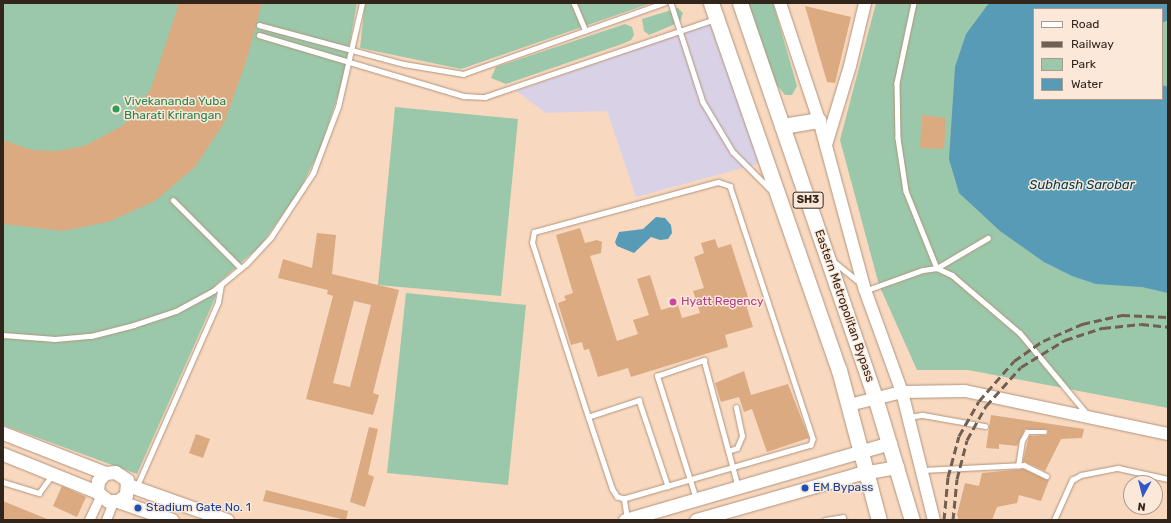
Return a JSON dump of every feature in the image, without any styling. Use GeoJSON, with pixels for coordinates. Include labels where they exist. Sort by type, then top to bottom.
{"type":"FeatureCollection","features":[{"type":"Feature","properties":{"kind":"main road","name":"SH3"},"geometry":{"type":"LineString","coordinates":[[711,3],[779,197],[849,405],[879,520]]}},
{"type":"Feature","properties":{"kind":"main road","name":"Eastern Metropolitan Bypass"},"geometry":{"type":"LineString","coordinates":[[740,3],[875,397],[912,520]]}},
{"type":"Feature","properties":{"kind":"main road"},"geometry":{"type":"LineString","coordinates":[[782,126],[819,120]]}},
{"type":"Feature","properties":{"kind":"main road"},"geometry":{"type":"LineString","coordinates":[[3,433],[105,473],[120,473],[132,486],[227,520]]}},
{"type":"Feature","properties":{"kind":"main road"},"geometry":{"type":"LineString","coordinates":[[626,520],[890,443]]}},
{"type":"Feature","properties":{"kind":"main road"},"geometry":{"type":"LineString","coordinates":[[3,454],[116,501],[172,520]]}},
{"type":"Feature","properties":{"kind":"main road"},"geometry":{"type":"LineString","coordinates":[[697,520],[866,473],[897,466]]}},
{"type":"Feature","properties":{"kind":"main road"},"geometry":{"type":"LineString","coordinates":[[99,494],[98,481],[105,473]]}},
{"type":"Feature","properties":{"kind":"main road"},"geometry":{"type":"LineString","coordinates":[[116,501],[126,495],[132,486]]}},
{"type":"Feature","properties":{"kind":"street"},"geometry":{"type":"LineString","coordinates":[[780,3],[819,120],[865,290],[902,392],[907,418],[934,520]]}},
{"type":"Feature","properties":{"kind":"street"},"geometry":{"type":"LineString","coordinates":[[826,145],[850,66],[865,3]]}},
{"type":"Feature","properties":{"kind":"street"},"geometry":{"type":"LineString","coordinates":[[849,405],[875,397],[902,392],[964,391],[1089,416],[1168,434]]}},
{"type":"Feature","properties":{"kind":"street"},"geometry":{"type":"LineString","coordinates":[[89,520],[99,494]]}},
{"type":"Feature","properties":{"kind":"street"},"geometry":{"type":"LineString","coordinates":[[106,520],[116,501]]}},
{"type":"Feature","properties":{"kind":"lane"},"geometry":{"type":"LineString","coordinates":[[3,335],[55,339],[91,336],[176,311],[221,285],[241,268],[271,236],[313,173],[338,107],[353,50],[362,3]]}},
{"type":"Feature","properties":{"kind":"lane"},"geometry":{"type":"LineString","coordinates":[[574,3],[586,30]]}},
{"type":"Feature","properties":{"kind":"lane"},"geometry":{"type":"LineString","coordinates":[[259,25],[418,67],[463,74],[664,3]]}},
{"type":"Feature","properties":{"kind":"lane"},"geometry":{"type":"LineString","coordinates":[[671,3],[704,102],[729,146],[779,197]]}},
{"type":"Feature","properties":{"kind":"lane"},"geometry":{"type":"LineString","coordinates":[[914,3],[897,83],[898,138],[906,191],[937,268],[967,284],[1006,318],[1049,364],[1089,416]]}},
{"type":"Feature","properties":{"kind":"lane"},"geometry":{"type":"LineString","coordinates":[[259,35],[464,96],[485,97],[716,18]]}},
{"type":"Feature","properties":{"kind":"lane"},"geometry":{"type":"LineString","coordinates":[[718,182],[730,186],[813,439],[811,445],[733,468],[624,499],[617,496],[612,489],[532,243],[534,232],[718,182]]}},
{"type":"Feature","properties":{"kind":"lane"},"geometry":{"type":"LineString","coordinates":[[173,200],[241,268]]}},
{"type":"Feature","properties":{"kind":"lane"},"geometry":{"type":"LineString","coordinates":[[828,258],[849,271],[865,290],[923,270],[937,268],[988,238]]}},
{"type":"Feature","properties":{"kind":"lane"},"geometry":{"type":"LineString","coordinates":[[132,486],[218,302],[221,285]]}},
{"type":"Feature","properties":{"kind":"lane"},"geometry":{"type":"LineString","coordinates":[[696,500],[658,376],[704,360],[738,488]]}},
{"type":"Feature","properties":{"kind":"lane"},"geometry":{"type":"LineString","coordinates":[[588,417],[639,400],[668,486]]}},
{"type":"Feature","properties":{"kind":"lane"},"geometry":{"type":"LineString","coordinates":[[728,451],[737,448],[742,436],[736,408]]}},
{"type":"Feature","properties":{"kind":"lane"},"geometry":{"type":"LineString","coordinates":[[907,418],[923,415],[986,426]]}},
{"type":"Feature","properties":{"kind":"lane"},"geometry":{"type":"LineString","coordinates":[[1018,466],[1022,442],[1027,432],[1045,432]]}},
{"type":"Feature","properties":{"kind":"lane"},"geometry":{"type":"LineString","coordinates":[[920,470],[1018,466],[1047,476]]}},
{"type":"Feature","properties":{"kind":"lane"},"geometry":{"type":"LineString","coordinates":[[1054,520],[1072,480],[1081,475],[1118,468],[1168,479]]}},
{"type":"Feature","properties":{"kind":"lane"},"geometry":{"type":"LineString","coordinates":[[3,482],[39,493],[53,474]]}},
{"type":"Feature","properties":{"kind":"lane"},"geometry":{"type":"LineString","coordinates":[[624,499],[626,520]]}},
{"type":"Feature","properties":{"kind":"lane"},"geometry":{"type":"LineString","coordinates":[[825,520],[843,517],[844,520]]}},
{"type":"Feature","properties":{"kind":"shaded area"},"geometry":{"type":"Polygon","coordinates":[[[713,23],[761,163],[636,197],[607,111],[546,113],[516,91],[713,23]]]}},
{"type":"Feature","properties":{"kind":"green space"},"geometry":{"type":"Polygon","coordinates":[[[3,3],[357,3],[343,80],[320,150],[298,193],[261,245],[216,285],[216,296],[137,474],[3,425],[3,3]]]}},
{"type":"Feature","properties":{"kind":"green space"},"geometry":{"type":"Polygon","coordinates":[[[365,3],[651,3],[461,69],[360,48],[365,3]]]}},
{"type":"Feature","properties":{"kind":"green space"},"geometry":{"type":"Polygon","coordinates":[[[748,3],[773,3],[797,86],[792,95],[785,95],[776,84],[748,3]]]}},
{"type":"Feature","properties":{"kind":"green space"},"geometry":{"type":"Polygon","coordinates":[[[876,3],[1168,3],[1168,408],[968,370],[917,370],[879,285],[840,140],[876,3]]]}},
{"type":"Feature","properties":{"kind":"green space"},"geometry":{"type":"Polygon","coordinates":[[[678,8],[683,13],[680,22],[649,35],[644,31],[642,19],[678,8]]]}},
{"type":"Feature","properties":{"kind":"green space"},"geometry":{"type":"Polygon","coordinates":[[[625,24],[632,27],[634,35],[631,40],[622,44],[506,84],[491,78],[496,67],[625,24]]]}},
{"type":"Feature","properties":{"kind":"green space"},"geometry":{"type":"Polygon","coordinates":[[[395,107],[518,119],[501,296],[378,285],[395,107]]]}},
{"type":"Feature","properties":{"kind":"green space"},"geometry":{"type":"Polygon","coordinates":[[[406,293],[526,305],[508,485],[387,473],[406,293]]]}},
{"type":"Feature","properties":{"kind":"water","name":"Subhash Sarobar"},"geometry":{"type":"Polygon","coordinates":[[[989,3],[1168,3],[1168,20],[1163,22],[1163,8],[1033,8],[1033,100],[1163,100],[1163,85],[1168,87],[1168,293],[1142,287],[1096,284],[1072,276],[1044,262],[1000,231],[959,193],[949,159],[955,67],[966,34],[989,3]]]}},
{"type":"Feature","properties":{"kind":"water"},"geometry":{"type":"Polygon","coordinates":[[[656,217],[665,218],[671,225],[672,233],[668,239],[660,240],[651,237],[634,253],[617,246],[615,242],[619,232],[643,229],[656,217]]]}},
{"type":"Feature","properties":{"kind":"building"},"geometry":{"type":"Polygon","coordinates":[[[179,3],[262,3],[246,62],[224,123],[195,167],[155,201],[108,222],[62,231],[3,224],[3,140],[32,150],[57,151],[84,146],[124,125],[151,89],[179,3]]]}},
{"type":"Feature","properties":{"kind":"building"},"geometry":{"type":"Polygon","coordinates":[[[805,6],[851,17],[835,83],[827,82],[805,6]]]}},
{"type":"Feature","properties":{"kind":"building"},"geometry":{"type":"Polygon","coordinates":[[[922,115],[946,118],[944,149],[920,148],[922,115]]]}},
{"type":"Feature","properties":{"kind":"building"},"geometry":{"type":"Polygon","coordinates":[[[580,228],[585,243],[597,240],[602,242],[601,253],[590,256],[617,341],[638,334],[633,320],[649,315],[637,279],[650,275],[661,310],[678,305],[682,318],[700,313],[693,291],[704,288],[694,257],[704,253],[701,243],[715,239],[718,248],[731,244],[748,297],[744,298],[753,327],[725,335],[728,347],[631,377],[628,368],[598,377],[589,349],[584,350],[582,342],[571,345],[558,303],[566,300],[564,296],[573,293],[556,235],[580,228]]]}},
{"type":"Feature","properties":{"kind":"building"},"geometry":{"type":"Polygon","coordinates":[[[317,233],[336,235],[332,274],[399,290],[373,393],[379,395],[373,415],[306,399],[333,296],[327,294],[328,290],[278,278],[283,259],[312,268],[317,233]],[[354,301],[333,383],[350,387],[371,305],[354,301]]]}},
{"type":"Feature","properties":{"kind":"building"},"geometry":{"type":"Polygon","coordinates":[[[744,371],[751,395],[788,384],[809,438],[767,452],[752,409],[744,412],[739,397],[721,402],[715,383],[744,371]]]}},
{"type":"Feature","properties":{"kind":"building"},"geometry":{"type":"Polygon","coordinates":[[[991,415],[1084,429],[1082,438],[1061,439],[1045,471],[1023,461],[1029,436],[1047,435],[1048,430],[1025,429],[1017,446],[999,444],[999,449],[986,448],[991,415]]]}},
{"type":"Feature","properties":{"kind":"building"},"geometry":{"type":"Polygon","coordinates":[[[369,427],[378,429],[368,474],[374,477],[365,507],[350,502],[369,427]]]}},
{"type":"Feature","properties":{"kind":"building"},"geometry":{"type":"Polygon","coordinates":[[[196,434],[210,439],[203,458],[189,453],[196,434]]]}},
{"type":"Feature","properties":{"kind":"building"},"geometry":{"type":"Polygon","coordinates":[[[1023,469],[1049,480],[1041,501],[1019,495],[1017,503],[997,507],[992,520],[959,520],[957,515],[965,483],[979,486],[982,473],[1023,469]]]}},
{"type":"Feature","properties":{"kind":"building"},"geometry":{"type":"Polygon","coordinates":[[[62,486],[86,497],[77,517],[53,506],[62,486]]]}},
{"type":"Feature","properties":{"kind":"building"},"geometry":{"type":"Polygon","coordinates":[[[266,490],[348,511],[346,520],[263,501],[266,490]]]}},
{"type":"Feature","properties":{"kind":"building"},"geometry":{"type":"Polygon","coordinates":[[[3,501],[47,519],[47,520],[3,520],[3,501]]]}},
{"type":"Feature","properties":{"kind":"railway"},"geometry":{"type":"LineString","coordinates":[[944,520],[948,477],[959,436],[979,401],[1014,361],[1043,341],[1082,324],[1122,315],[1168,317]]}},
{"type":"Feature","properties":{"kind":"railway"},"geometry":{"type":"LineString","coordinates":[[953,520],[957,479],[967,440],[986,406],[1021,367],[1065,340],[1103,328],[1141,324],[1168,327]]}},
{"type":"Feature","properties":{"kind":"place","name":"Vivekananda Yuba Bharati Krirangan"},"geometry":{"type":"Point","coordinates":[116,109]}},
{"type":"Feature","properties":{"kind":"place","name":"Hyatt Regency"},"geometry":{"type":"Point","coordinates":[673,302]}},
{"type":"Feature","properties":{"kind":"place","name":"EM Bypass"},"geometry":{"type":"Point","coordinates":[805,488]}},
{"type":"Feature","properties":{"kind":"place","name":"Stadium Gate No. 1"},"geometry":{"type":"Point","coordinates":[138,508]}}]}
